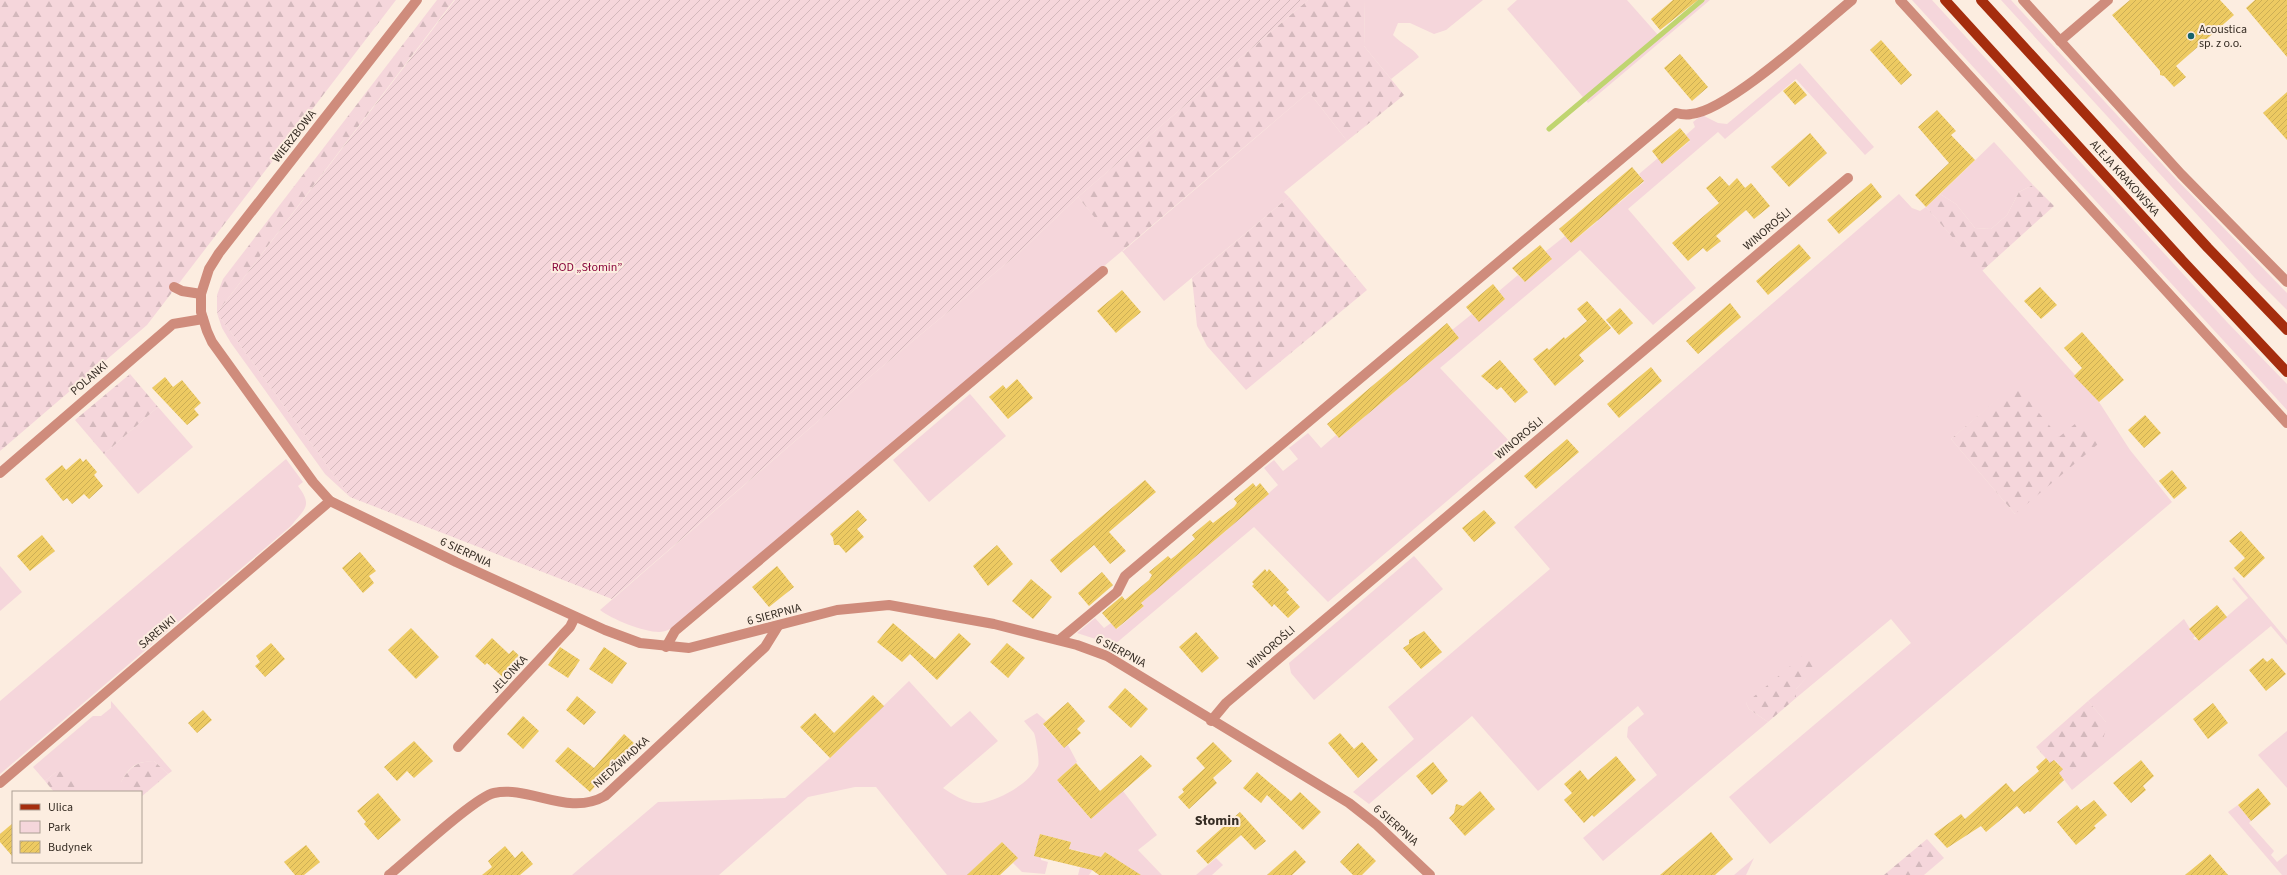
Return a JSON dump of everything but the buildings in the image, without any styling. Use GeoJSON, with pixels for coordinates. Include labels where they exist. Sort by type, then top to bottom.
{"type":"FeatureCollection","features":[{"type":"Feature","properties":{"kind":"main road","name":"ALEJA KRAKOWSKA"},"geometry":{"type":"LineString","coordinates":[[1945,0],[2182,260],[2287,372]]}},
{"type":"Feature","properties":{"kind":"main road","name":"ALEJA KRAKOWSKA"},"geometry":{"type":"LineString","coordinates":[[1981,0],[2208,248],[2287,330]]}},
{"type":"Feature","properties":{"kind":"street","name":"WIERZBOWA"},"geometry":{"type":"LineString","coordinates":[[201,294],[209,269],[219,253],[417,0]]}},
{"type":"Feature","properties":{"kind":"street"},"geometry":{"type":"LineString","coordinates":[[1059,640],[1117,592],[1125,576],[1676,113],[1692,114],[1722,101],[1755,80],[1852,0]]}},
{"type":"Feature","properties":{"kind":"street"},"geometry":{"type":"LineString","coordinates":[[1900,0],[2287,423]]}},
{"type":"Feature","properties":{"kind":"street"},"geometry":{"type":"LineString","coordinates":[[2023,0],[2181,174],[2287,282]]}},
{"type":"Feature","properties":{"kind":"street"},"geometry":{"type":"LineString","coordinates":[[2060,41],[2108,0]]}},
{"type":"Feature","properties":{"kind":"street","name":"WINOROŚLI"},"geometry":{"type":"LineString","coordinates":[[1211,721],[1226,703],[1363,585],[1848,178]]}},
{"type":"Feature","properties":{"kind":"street"},"geometry":{"type":"LineString","coordinates":[[666,647],[676,631],[1103,271]]}},
{"type":"Feature","properties":{"kind":"street"},"geometry":{"type":"LineString","coordinates":[[174,286],[182,291],[201,294]]}},
{"type":"Feature","properties":{"kind":"street","name":"6 SIERPNIA"},"geometry":{"type":"LineString","coordinates":[[201,294],[203,319],[212,342],[313,482],[330,501],[456,562],[575,617],[630,640],[666,647],[697,646],[837,610],[889,605],[994,624],[1059,640],[1107,656],[1359,811],[1408,852],[1430,875]]}},
{"type":"Feature","properties":{"kind":"street","name":"POLANKI"},"geometry":{"type":"LineString","coordinates":[[0,472],[173,324],[203,319]]}},
{"type":"Feature","properties":{"kind":"street","name":"SARENKI"},"geometry":{"type":"LineString","coordinates":[[0,783],[330,501]]}},
{"type":"Feature","properties":{"kind":"street","name":"JELONKA"},"geometry":{"type":"LineString","coordinates":[[458,747],[570,627],[575,617]]}},
{"type":"Feature","properties":{"kind":"street","name":"NIEDŹWIADKA"},"geometry":{"type":"LineString","coordinates":[[389,875],[483,796],[505,792],[571,804],[597,801],[605,796],[765,647],[778,626]]}},
{"type":"Feature","properties":{"kind":"green space"},"geometry":{"type":"Polygon","coordinates":[[[0,0],[396,0],[147,325],[0,451],[0,0]]]}},
{"type":"Feature","properties":{"kind":"green space"},"geometry":{"type":"Polygon","coordinates":[[[437,0],[454,0],[217,313],[217,295],[223,279],[437,0]]]}},
{"type":"Feature","properties":{"kind":"green space","name":"ROD „Słomin”"},"geometry":{"type":"Polygon","coordinates":[[[455,0],[1308,0],[1078,197],[1020,252],[854,390],[612,599],[350,497],[217,313],[455,0]]]}},
{"type":"Feature","properties":{"kind":"green space"},"geometry":{"type":"Polygon","coordinates":[[[1308,0],[1365,0],[1364,46],[1404,95],[1347,141],[1309,92],[1122,251],[1078,197],[1308,0]]]}},
{"type":"Feature","properties":{"kind":"green space"},"geometry":{"type":"Polygon","coordinates":[[[1365,0],[1483,0],[1446,30],[1434,34],[1410,23],[1398,23],[1393,35],[1419,57],[1391,79],[1364,46],[1365,0]]]}},
{"type":"Feature","properties":{"kind":"green space"},"geometry":{"type":"Polygon","coordinates":[[[1517,0],[1627,0],[1658,35],[1700,0],[1710,0],[1588,103],[1507,9],[1517,0]]]}},
{"type":"Feature","properties":{"kind":"green space"},"geometry":{"type":"Polygon","coordinates":[[[1912,0],[1932,0],[2227,322],[2287,384],[2287,410],[1912,0]]]}},
{"type":"Feature","properties":{"kind":"green space"},"geometry":{"type":"Polygon","coordinates":[[[2001,0],[2011,0],[2176,179],[2287,293],[2287,310],[2255,278],[2001,0]]]}},
{"type":"Feature","properties":{"kind":"green space"},"geometry":{"type":"Polygon","coordinates":[[[1800,63],[1874,147],[1865,155],[1796,79],[1725,139],[1718,132],[1628,209],[1696,288],[1653,325],[1580,250],[1440,368],[1513,445],[1328,602],[1254,527],[1114,645],[1077,633],[1095,618],[1104,628],[1111,623],[1117,629],[1144,606],[1141,602],[1278,485],[1264,468],[1274,460],[1283,471],[1298,459],[1289,448],[1308,433],[1321,448],[1336,435],[1339,438],[1459,338],[1452,330],[1472,314],[1479,321],[1505,299],[1499,291],[1518,275],[1525,282],[1551,260],[1545,252],[1565,236],[1571,243],[1598,221],[1592,213],[1611,197],[1618,204],[1644,182],[1639,174],[1658,158],[1663,163],[1690,141],[1686,135],[1695,127],[1693,122],[1702,115],[1718,123],[1727,124],[1800,63]]]}},
{"type":"Feature","properties":{"kind":"green space"},"geometry":{"type":"Polygon","coordinates":[[[1309,92],[1347,141],[1284,192],[1289,197],[1164,301],[1122,251],[676,626],[661,632],[645,630],[620,621],[600,610],[854,390],[1020,252],[1078,197],[1123,251],[1309,92]]]}},
{"type":"Feature","properties":{"kind":"green space"},"geometry":{"type":"Polygon","coordinates":[[[1994,142],[2033,185],[2019,192],[2007,215],[1991,229],[1975,228],[1956,204],[1940,194],[1994,142]]]}},
{"type":"Feature","properties":{"kind":"green space"},"geometry":{"type":"Polygon","coordinates":[[[2033,185],[2054,206],[1982,271],[1926,207],[1940,194],[1956,204],[1975,228],[1991,229],[2007,215],[2019,192],[2033,185]]]}},
{"type":"Feature","properties":{"kind":"green space"},"geometry":{"type":"Polygon","coordinates":[[[1899,194],[1912,208],[1920,211],[1926,207],[2099,402],[2130,450],[2172,502],[1770,844],[1729,797],[1911,643],[1891,619],[1796,698],[1796,689],[1806,678],[1746,703],[1749,709],[1768,722],[1603,861],[1583,838],[1657,775],[1627,737],[1628,727],[1644,714],[1638,706],[1538,791],[1472,716],[1369,804],[1353,792],[1414,739],[1388,707],[1550,569],[1514,527],[1899,194]],[[2015,385],[1951,439],[2015,514],[2059,438],[2015,385]]]}},
{"type":"Feature","properties":{"kind":"green space"},"geometry":{"type":"Polygon","coordinates":[[[1289,197],[1367,290],[1246,390],[1207,346],[1197,326],[1192,278],[1289,197]]]}},
{"type":"Feature","properties":{"kind":"green space"},"geometry":{"type":"Polygon","coordinates":[[[217,313],[350,497],[325,474],[231,343],[222,328],[217,313]]]}},
{"type":"Feature","properties":{"kind":"green space"},"geometry":{"type":"Polygon","coordinates":[[[130,374],[158,407],[104,454],[75,420],[130,374]]]}},
{"type":"Feature","properties":{"kind":"green space"},"geometry":{"type":"Polygon","coordinates":[[[2015,384],[2059,437],[2081,419],[2098,444],[2015,514],[1951,439],[2015,384]]]}},
{"type":"Feature","properties":{"kind":"green space"},"geometry":{"type":"Polygon","coordinates":[[[970,394],[1006,436],[929,502],[893,460],[970,394]]]}},
{"type":"Feature","properties":{"kind":"green space"},"geometry":{"type":"Polygon","coordinates":[[[158,407],[193,447],[138,494],[104,454],[158,407]]]}},
{"type":"Feature","properties":{"kind":"green space"},"geometry":{"type":"Polygon","coordinates":[[[286,459],[303,482],[298,486],[303,493],[306,503],[303,511],[291,526],[0,774],[0,701],[286,459]]]}},
{"type":"Feature","properties":{"kind":"green space"},"geometry":{"type":"Polygon","coordinates":[[[1414,556],[1443,589],[1314,700],[1291,673],[1289,663],[1414,556]]]}},
{"type":"Feature","properties":{"kind":"green space"},"geometry":{"type":"Polygon","coordinates":[[[0,566],[22,592],[0,611],[0,566]]]}},
{"type":"Feature","properties":{"kind":"green space"},"geometry":{"type":"Polygon","coordinates":[[[2234,577],[2287,640],[2287,645],[2271,626],[2072,790],[2059,773],[2063,769],[2074,770],[2106,722],[2088,701],[2184,619],[2195,637],[2193,638],[2199,641],[2248,598],[2232,579],[2234,577]]]}},
{"type":"Feature","properties":{"kind":"green space"},"geometry":{"type":"Polygon","coordinates":[[[1806,653],[1813,659],[1815,665],[1811,673],[1796,689],[1796,698],[1768,722],[1749,709],[1746,703],[1806,653]]]}},
{"type":"Feature","properties":{"kind":"green space"},"geometry":{"type":"Polygon","coordinates":[[[909,681],[951,727],[970,711],[998,741],[943,788],[955,796],[970,802],[979,803],[995,799],[1021,785],[1028,779],[1038,766],[1037,745],[1034,733],[1024,721],[1037,713],[1046,721],[1043,725],[1064,748],[1068,745],[1077,762],[1057,780],[1091,819],[1123,791],[1157,835],[1138,850],[1162,875],[1128,875],[1131,869],[1105,852],[1089,875],[1078,875],[1084,852],[1069,849],[1071,842],[1040,834],[1041,860],[1048,862],[1045,874],[1022,872],[1013,863],[1017,858],[1002,842],[967,875],[947,875],[876,787],[855,787],[808,797],[719,875],[572,875],[658,802],[785,798],[830,758],[909,681]]]}},
{"type":"Feature","properties":{"kind":"green space"},"geometry":{"type":"Polygon","coordinates":[[[111,701],[172,771],[168,774],[154,761],[142,762],[127,772],[121,782],[121,791],[90,791],[56,772],[45,781],[33,767],[93,716],[101,716],[111,708],[111,701]]]}},
{"type":"Feature","properties":{"kind":"green space"},"geometry":{"type":"Polygon","coordinates":[[[2088,701],[2106,722],[2104,736],[2098,750],[2088,762],[2074,770],[2063,769],[2055,760],[2050,763],[2036,747],[2088,701]]]}},
{"type":"Feature","properties":{"kind":"green space"},"geometry":{"type":"Polygon","coordinates":[[[2287,731],[2287,788],[2258,755],[2287,731]]]}},
{"type":"Feature","properties":{"kind":"green space"},"geometry":{"type":"Polygon","coordinates":[[[154,761],[168,774],[142,796],[142,791],[121,791],[121,782],[130,769],[138,764],[154,761]]]}},
{"type":"Feature","properties":{"kind":"green space"},"geometry":{"type":"Polygon","coordinates":[[[65,771],[73,774],[81,779],[91,791],[53,791],[45,781],[56,772],[65,771]]]}},
{"type":"Feature","properties":{"kind":"green space"},"geometry":{"type":"Polygon","coordinates":[[[2238,805],[2251,821],[2249,823],[2274,851],[2271,855],[2277,862],[2287,854],[2287,875],[2282,875],[2228,812],[2238,805]]]}},
{"type":"Feature","properties":{"kind":"green space"},"geometry":{"type":"Polygon","coordinates":[[[1927,839],[1944,858],[1924,875],[1884,875],[1927,839]]]}},
{"type":"Feature","properties":{"kind":"green space"},"geometry":{"type":"Polygon","coordinates":[[[1216,858],[1223,865],[1212,875],[1196,875],[1216,858]]]}},
{"type":"Feature","properties":{"kind":"green space"},"geometry":{"type":"Polygon","coordinates":[[[1754,858],[1746,875],[1734,875],[1754,858]]]}},
{"type":"Feature","properties":{"kind":"waterway"},"geometry":{"type":"LineString","coordinates":[[1549,129],[1702,0]]}},
{"type":"Feature","properties":{"kind":"place","name":"Acoustica sp. z o.o."},"geometry":{"type":"Point","coordinates":[2191,36]}},
{"type":"Feature","properties":{"kind":"district","name":"Słomin"},"geometry":{"type":"Point","coordinates":[1217,820]}}]}
